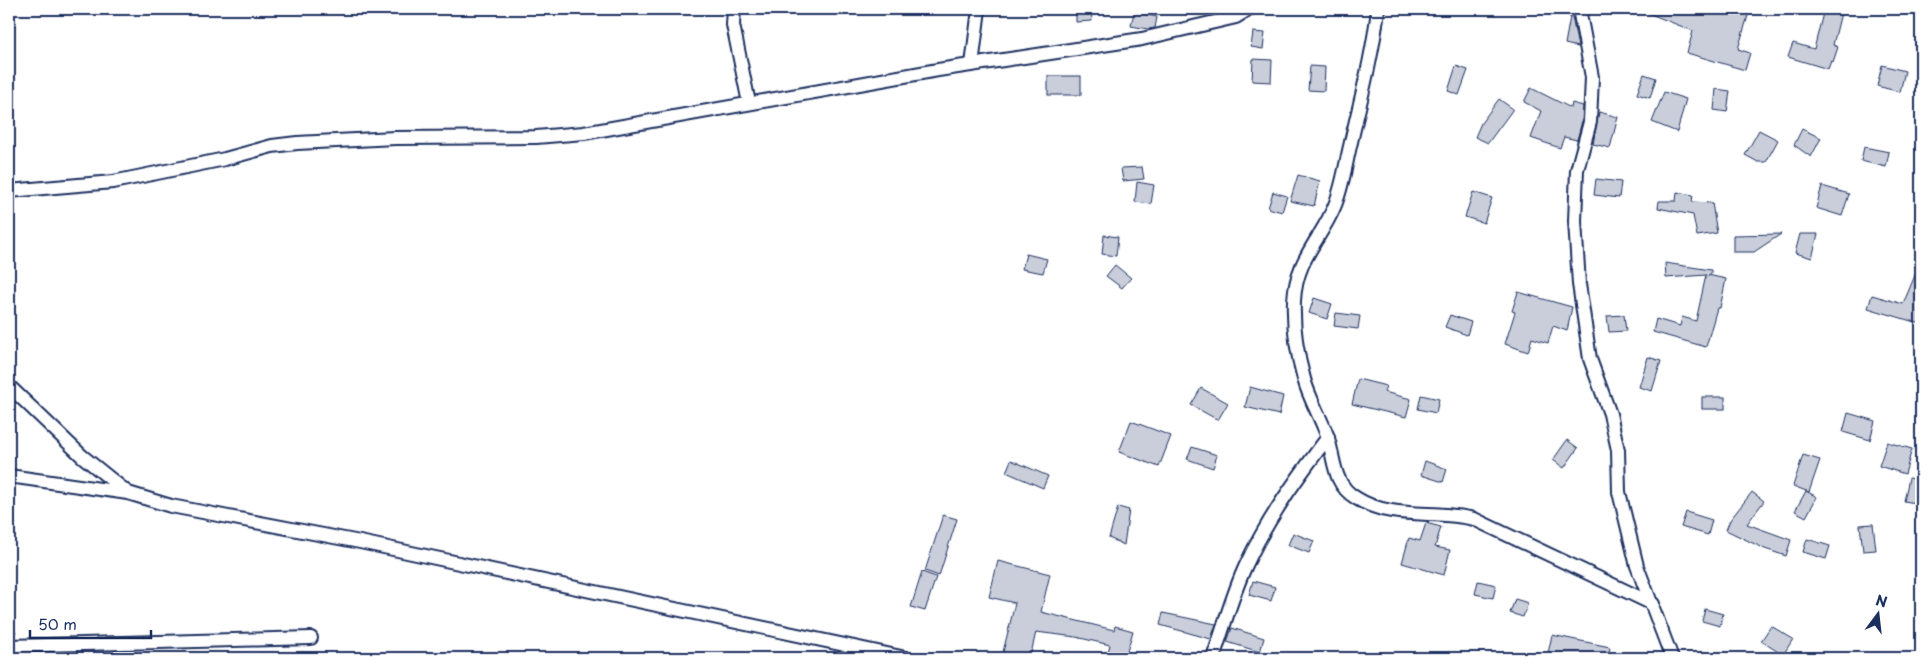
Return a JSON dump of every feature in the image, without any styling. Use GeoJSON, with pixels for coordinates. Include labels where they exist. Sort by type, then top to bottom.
{"type":"FeatureCollection","features":[{"type":"Feature","properties":{"kind":"street"},"geometry":{"type":"LineString","coordinates":[[734,9],[734,25],[749,104]]}},
{"type":"Feature","properties":{"kind":"street"},"geometry":{"type":"LineString","coordinates":[[972,65],[979,9]]}},
{"type":"Feature","properties":{"kind":"street"},"geometry":{"type":"LineString","coordinates":[[9,191],[113,182],[225,159],[272,146],[296,143],[395,138],[536,138],[584,133],[972,65],[1142,39],[1236,17],[1249,9]]}},
{"type":"Feature","properties":{"kind":"street"},"geometry":{"type":"LineString","coordinates":[[1378,9],[1375,41],[1335,204],[1305,255],[1297,278],[1294,300],[1294,325],[1304,380],[1328,437],[1333,468],[1342,484],[1355,498],[1391,512],[1458,515],[1474,519],[1653,604]]}},
{"type":"Feature","properties":{"kind":"street"},"geometry":{"type":"LineString","coordinates":[[1578,9],[1592,76],[1590,122],[1577,170],[1575,221],[1579,284],[1590,359],[1610,414],[1618,450],[1619,492],[1625,524],[1637,566],[1672,658]]}},
{"type":"Feature","properties":{"kind":"street"},"geometry":{"type":"LineString","coordinates":[[9,386],[82,456],[128,493]]}},
{"type":"Feature","properties":{"kind":"street"},"geometry":{"type":"LineString","coordinates":[[1213,658],[1228,608],[1266,526],[1280,502],[1328,437]]}},
{"type":"Feature","properties":{"kind":"street"},"geometry":{"type":"LineString","coordinates":[[9,476],[128,493],[171,506],[351,540],[906,658]]}},
{"type":"Feature","properties":{"kind":"street"},"geometry":{"type":"LineString","coordinates":[[9,646],[311,638]]}},
{"type":"Feature","properties":{"kind":"building"},"geometry":{"type":"Polygon","coordinates":[[[1076,9],[1091,9],[1092,21],[1076,22],[1076,9]]]}},
{"type":"Feature","properties":{"kind":"building"},"geometry":{"type":"Polygon","coordinates":[[[1638,9],[1750,9],[1738,49],[1750,53],[1745,70],[1687,53],[1693,31],[1638,9]]]}},
{"type":"Feature","properties":{"kind":"building"},"geometry":{"type":"Polygon","coordinates":[[[1824,9],[1842,9],[1833,45],[1838,47],[1833,62],[1831,61],[1828,69],[1788,57],[1793,43],[1814,49],[1824,9]]]}},
{"type":"Feature","properties":{"kind":"building"},"geometry":{"type":"Polygon","coordinates":[[[1134,12],[1157,17],[1155,28],[1148,29],[1131,26],[1134,12]]]}},
{"type":"Feature","properties":{"kind":"building"},"geometry":{"type":"Polygon","coordinates":[[[1570,17],[1572,17],[1578,47],[1565,44],[1570,17]]]}},
{"type":"Feature","properties":{"kind":"building"},"geometry":{"type":"Polygon","coordinates":[[[1253,32],[1265,33],[1263,49],[1251,47],[1253,32]]]}},
{"type":"Feature","properties":{"kind":"building"},"geometry":{"type":"Polygon","coordinates":[[[1253,59],[1272,60],[1271,82],[1252,81],[1253,59]]]}},
{"type":"Feature","properties":{"kind":"building"},"geometry":{"type":"Polygon","coordinates":[[[1882,65],[1905,71],[1900,92],[1877,86],[1882,65]]]}},
{"type":"Feature","properties":{"kind":"building"},"geometry":{"type":"Polygon","coordinates":[[[1310,66],[1325,67],[1324,91],[1308,90],[1310,66]]]}},
{"type":"Feature","properties":{"kind":"building"},"geometry":{"type":"Polygon","coordinates":[[[1456,66],[1468,70],[1459,95],[1448,91],[1456,66]]]}},
{"type":"Feature","properties":{"kind":"building"},"geometry":{"type":"Polygon","coordinates":[[[1644,74],[1656,78],[1650,98],[1637,94],[1644,74]]]}},
{"type":"Feature","properties":{"kind":"building"},"geometry":{"type":"Polygon","coordinates":[[[1048,76],[1081,76],[1081,95],[1048,95],[1048,76]]]}},
{"type":"Feature","properties":{"kind":"building"},"geometry":{"type":"Polygon","coordinates":[[[1531,88],[1571,108],[1572,103],[1583,106],[1582,121],[1577,140],[1564,137],[1560,148],[1531,138],[1541,111],[1524,102],[1531,88]]]}},
{"type":"Feature","properties":{"kind":"building"},"geometry":{"type":"Polygon","coordinates":[[[1716,89],[1730,91],[1727,112],[1714,110],[1716,89]]]}},
{"type":"Feature","properties":{"kind":"building"},"geometry":{"type":"Polygon","coordinates":[[[1664,92],[1686,99],[1677,132],[1652,122],[1664,92]]]}},
{"type":"Feature","properties":{"kind":"building"},"geometry":{"type":"Polygon","coordinates":[[[1499,99],[1513,109],[1488,143],[1475,137],[1481,123],[1499,99]]]}},
{"type":"Feature","properties":{"kind":"building"},"geometry":{"type":"Polygon","coordinates":[[[1599,112],[1618,117],[1610,148],[1593,144],[1599,112]]]}},
{"type":"Feature","properties":{"kind":"building"},"geometry":{"type":"Polygon","coordinates":[[[1802,129],[1821,138],[1811,157],[1794,145],[1802,129]]]}},
{"type":"Feature","properties":{"kind":"building"},"geometry":{"type":"Polygon","coordinates":[[[1759,130],[1778,140],[1766,162],[1758,162],[1745,155],[1759,130]]]}},
{"type":"Feature","properties":{"kind":"building"},"geometry":{"type":"Polygon","coordinates":[[[1864,147],[1889,152],[1886,167],[1861,161],[1864,147]]]}},
{"type":"Feature","properties":{"kind":"building"},"geometry":{"type":"Polygon","coordinates":[[[1142,167],[1144,179],[1123,181],[1121,168],[1142,167]]]}},
{"type":"Feature","properties":{"kind":"building"},"geometry":{"type":"Polygon","coordinates":[[[1298,175],[1320,181],[1314,206],[1290,201],[1298,175]]]}},
{"type":"Feature","properties":{"kind":"building"},"geometry":{"type":"Polygon","coordinates":[[[1596,179],[1621,182],[1619,198],[1594,195],[1596,179]]]}},
{"type":"Feature","properties":{"kind":"building"},"geometry":{"type":"Polygon","coordinates":[[[1137,182],[1154,185],[1151,204],[1135,202],[1137,182]]]}},
{"type":"Feature","properties":{"kind":"building"},"geometry":{"type":"Polygon","coordinates":[[[1822,186],[1849,194],[1842,216],[1816,208],[1822,186]]]}},
{"type":"Feature","properties":{"kind":"building"},"geometry":{"type":"Polygon","coordinates":[[[1273,192],[1287,196],[1282,212],[1268,208],[1273,192]]]}},
{"type":"Feature","properties":{"kind":"building"},"geometry":{"type":"Polygon","coordinates":[[[1473,192],[1492,198],[1484,223],[1465,217],[1473,192]]]}},
{"type":"Feature","properties":{"kind":"building"},"geometry":{"type":"Polygon","coordinates":[[[1677,192],[1693,195],[1692,202],[1712,203],[1717,233],[1697,236],[1693,215],[1658,208],[1659,201],[1676,201],[1677,192]]]}},
{"type":"Feature","properties":{"kind":"building"},"geometry":{"type":"Polygon","coordinates":[[[1781,234],[1754,252],[1733,252],[1733,235],[1781,234]]]}},
{"type":"Feature","properties":{"kind":"building"},"geometry":{"type":"Polygon","coordinates":[[[1800,234],[1818,234],[1812,258],[1795,253],[1800,234]]]}},
{"type":"Feature","properties":{"kind":"building"},"geometry":{"type":"Polygon","coordinates":[[[1104,235],[1118,237],[1116,256],[1102,254],[1104,235]]]}},
{"type":"Feature","properties":{"kind":"building"},"geometry":{"type":"Polygon","coordinates":[[[1026,254],[1047,259],[1043,273],[1022,269],[1026,254]]]}},
{"type":"Feature","properties":{"kind":"building"},"geometry":{"type":"Polygon","coordinates":[[[1921,261],[1921,324],[1868,308],[1872,295],[1903,304],[1921,261]]]}},
{"type":"Feature","properties":{"kind":"building"},"geometry":{"type":"Polygon","coordinates":[[[1665,263],[1711,270],[1711,274],[1708,275],[1726,279],[1720,308],[1717,308],[1706,347],[1653,332],[1656,319],[1680,326],[1682,317],[1696,321],[1706,275],[1666,278],[1665,263]]]}},
{"type":"Feature","properties":{"kind":"building"},"geometry":{"type":"Polygon","coordinates":[[[1115,265],[1131,278],[1122,288],[1106,276],[1115,265]]]}},
{"type":"Feature","properties":{"kind":"building"},"geometry":{"type":"Polygon","coordinates":[[[1518,292],[1572,307],[1567,331],[1553,326],[1548,343],[1532,338],[1528,352],[1505,344],[1515,312],[1512,311],[1518,292]]]}},
{"type":"Feature","properties":{"kind":"building"},"geometry":{"type":"Polygon","coordinates":[[[1314,298],[1332,304],[1327,319],[1309,313],[1314,298]]]}},
{"type":"Feature","properties":{"kind":"building"},"geometry":{"type":"Polygon","coordinates":[[[1336,313],[1360,316],[1358,329],[1334,326],[1336,313]]]}},
{"type":"Feature","properties":{"kind":"building"},"geometry":{"type":"Polygon","coordinates":[[[1450,315],[1471,322],[1467,335],[1445,327],[1450,315]]]}},
{"type":"Feature","properties":{"kind":"building"},"geometry":{"type":"Polygon","coordinates":[[[1624,315],[1626,331],[1609,332],[1607,316],[1624,315]]]}},
{"type":"Feature","properties":{"kind":"building"},"geometry":{"type":"Polygon","coordinates":[[[1648,357],[1661,361],[1652,391],[1639,387],[1648,357]]]}},
{"type":"Feature","properties":{"kind":"building"},"geometry":{"type":"Polygon","coordinates":[[[1358,379],[1386,386],[1384,392],[1411,399],[1406,417],[1352,404],[1358,379]]]}},
{"type":"Feature","properties":{"kind":"building"},"geometry":{"type":"Polygon","coordinates":[[[1250,387],[1283,396],[1279,415],[1245,407],[1250,387]]]}},
{"type":"Feature","properties":{"kind":"building"},"geometry":{"type":"Polygon","coordinates":[[[1201,388],[1228,403],[1218,420],[1191,405],[1201,388]]]}},
{"type":"Feature","properties":{"kind":"building"},"geometry":{"type":"Polygon","coordinates":[[[1421,395],[1439,399],[1436,413],[1418,409],[1421,395]]]}},
{"type":"Feature","properties":{"kind":"building"},"geometry":{"type":"Polygon","coordinates":[[[1702,397],[1725,397],[1725,409],[1702,409],[1702,397]]]}},
{"type":"Feature","properties":{"kind":"building"},"geometry":{"type":"Polygon","coordinates":[[[1848,413],[1875,421],[1870,440],[1843,432],[1848,413]]]}},
{"type":"Feature","properties":{"kind":"building"},"geometry":{"type":"Polygon","coordinates":[[[1131,421],[1171,436],[1159,467],[1119,452],[1131,421]]]}},
{"type":"Feature","properties":{"kind":"building"},"geometry":{"type":"Polygon","coordinates":[[[1567,440],[1578,448],[1564,468],[1553,460],[1567,440]]]}},
{"type":"Feature","properties":{"kind":"building"},"geometry":{"type":"Polygon","coordinates":[[[1887,442],[1912,449],[1905,474],[1879,466],[1887,442]]]}},
{"type":"Feature","properties":{"kind":"building"},"geometry":{"type":"Polygon","coordinates":[[[1192,447],[1217,455],[1213,468],[1187,459],[1192,447]]]}},
{"type":"Feature","properties":{"kind":"building"},"geometry":{"type":"Polygon","coordinates":[[[1803,455],[1820,460],[1809,492],[1793,486],[1803,455]]]}},
{"type":"Feature","properties":{"kind":"building"},"geometry":{"type":"Polygon","coordinates":[[[1011,460],[1048,476],[1043,488],[1006,472],[1011,460]]]}},
{"type":"Feature","properties":{"kind":"building"},"geometry":{"type":"Polygon","coordinates":[[[1425,461],[1447,469],[1443,482],[1421,475],[1425,461]]]}},
{"type":"Feature","properties":{"kind":"building"},"geometry":{"type":"Polygon","coordinates":[[[1909,478],[1921,480],[1921,504],[1904,501],[1909,478]]]}},
{"type":"Feature","properties":{"kind":"building"},"geometry":{"type":"Polygon","coordinates":[[[1806,491],[1817,497],[1806,517],[1795,511],[1806,491]]]}},
{"type":"Feature","properties":{"kind":"building"},"geometry":{"type":"Polygon","coordinates":[[[1752,492],[1764,501],[1747,524],[1791,540],[1786,556],[1765,549],[1726,530],[1730,520],[1752,492]]]}},
{"type":"Feature","properties":{"kind":"building"},"geometry":{"type":"Polygon","coordinates":[[[1118,507],[1129,510],[1124,545],[1109,538],[1118,507]]]}},
{"type":"Feature","properties":{"kind":"building"},"geometry":{"type":"Polygon","coordinates":[[[1686,512],[1712,520],[1708,535],[1681,527],[1686,512]]]}},
{"type":"Feature","properties":{"kind":"building"},"geometry":{"type":"Polygon","coordinates":[[[943,515],[957,519],[939,576],[925,571],[943,515]]]}},
{"type":"Feature","properties":{"kind":"building"},"geometry":{"type":"Polygon","coordinates":[[[1426,523],[1441,527],[1435,547],[1450,550],[1444,575],[1402,563],[1409,538],[1420,541],[1426,523]]]}},
{"type":"Feature","properties":{"kind":"building"},"geometry":{"type":"Polygon","coordinates":[[[1873,524],[1876,550],[1863,551],[1860,525],[1873,524]]]}},
{"type":"Feature","properties":{"kind":"building"},"geometry":{"type":"Polygon","coordinates":[[[1293,533],[1314,541],[1309,553],[1288,545],[1293,533]]]}},
{"type":"Feature","properties":{"kind":"building"},"geometry":{"type":"Polygon","coordinates":[[[1807,539],[1830,546],[1826,559],[1803,552],[1807,539]]]}},
{"type":"Feature","properties":{"kind":"building"},"geometry":{"type":"Polygon","coordinates":[[[998,561],[1050,574],[1041,612],[1114,630],[1115,626],[1133,631],[1125,658],[1106,658],[1110,645],[1076,637],[1036,632],[1030,658],[1003,652],[1015,603],[989,597],[998,561]]]}},
{"type":"Feature","properties":{"kind":"building"},"geometry":{"type":"Polygon","coordinates":[[[922,572],[936,577],[925,611],[911,607],[922,572]]]}},
{"type":"Feature","properties":{"kind":"building"},"geometry":{"type":"Polygon","coordinates":[[[1253,581],[1275,587],[1271,601],[1249,595],[1253,581]]]}},
{"type":"Feature","properties":{"kind":"building"},"geometry":{"type":"Polygon","coordinates":[[[1478,581],[1496,585],[1493,598],[1475,594],[1478,581]]]}},
{"type":"Feature","properties":{"kind":"building"},"geometry":{"type":"Polygon","coordinates":[[[1515,599],[1528,603],[1523,617],[1510,613],[1515,599]]]}},
{"type":"Feature","properties":{"kind":"building"},"geometry":{"type":"Polygon","coordinates":[[[1705,609],[1723,614],[1720,626],[1702,621],[1705,609]]]}},
{"type":"Feature","properties":{"kind":"building"},"geometry":{"type":"Polygon","coordinates":[[[1163,613],[1216,624],[1211,639],[1160,625],[1163,613]]]}},
{"type":"Feature","properties":{"kind":"building"},"geometry":{"type":"Polygon","coordinates":[[[1771,626],[1793,639],[1783,655],[1761,641],[1771,626]]]}},
{"type":"Feature","properties":{"kind":"building"},"geometry":{"type":"Polygon","coordinates":[[[1232,628],[1264,638],[1260,652],[1227,642],[1232,628]]]}},
{"type":"Feature","properties":{"kind":"building"},"geometry":{"type":"Polygon","coordinates":[[[1552,635],[1610,647],[1608,658],[1547,658],[1552,635]]]}}]}
